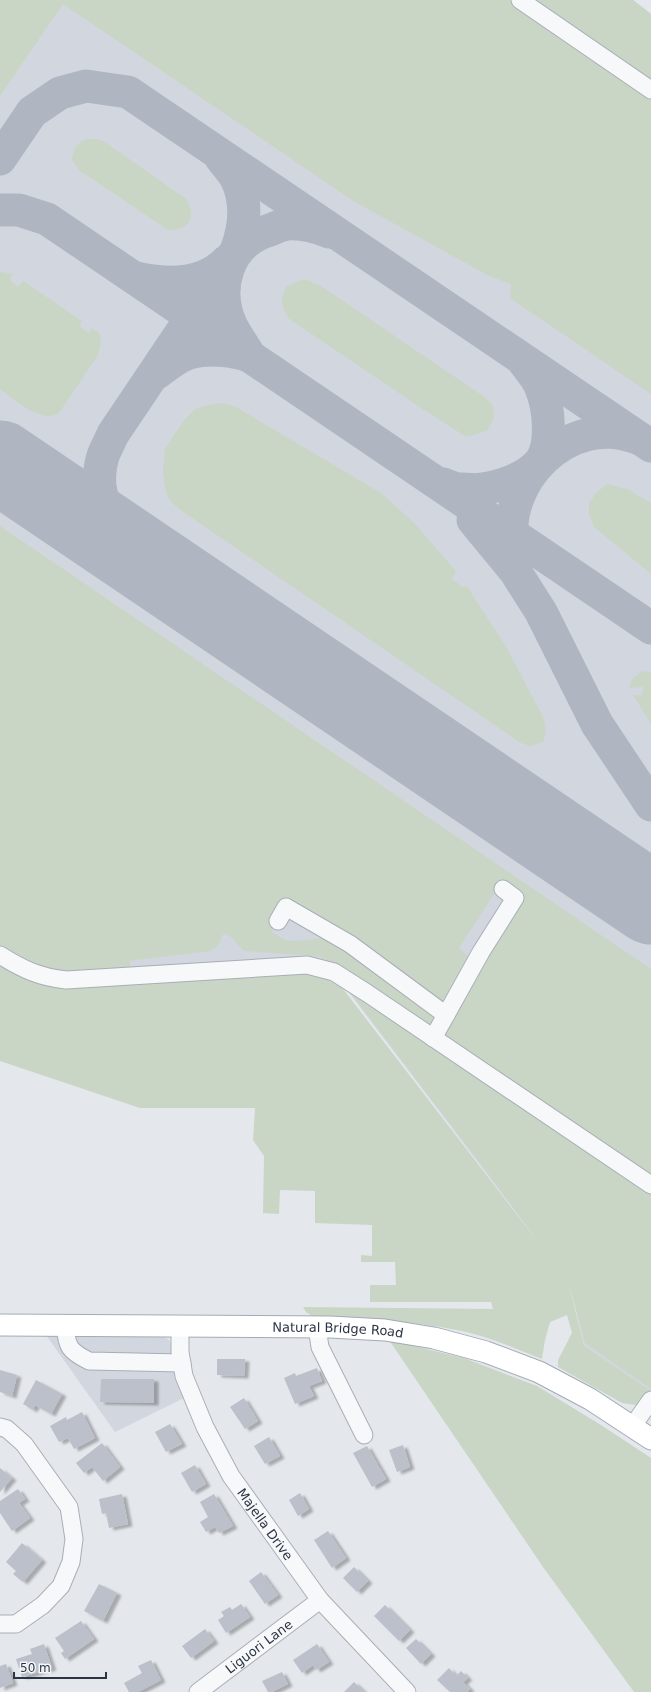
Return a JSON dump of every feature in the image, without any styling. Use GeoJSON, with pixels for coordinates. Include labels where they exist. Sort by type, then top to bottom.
{"type":"FeatureCollection","features":[{"type":"Feature","properties":{"kind":"main road","name":"Natural Bridge Road"},"geometry":{"type":"LineString","coordinates":[[0,1325],[317,1327],[385,1330],[434,1338],[486,1352],[539,1372],[590,1399],[651,1439]]}},
{"type":"Feature","properties":{"kind":"street"},"geometry":{"type":"LineString","coordinates":[[520,0],[651,90]]}},
{"type":"Feature","properties":{"kind":"street"},"geometry":{"type":"LineString","coordinates":[[433,1038],[481,952],[515,898],[504,889]]}},
{"type":"Feature","properties":{"kind":"street"},"geometry":{"type":"LineString","coordinates":[[278,921],[286,907],[350,944],[446,1015]]}},
{"type":"Feature","properties":{"kind":"street"},"geometry":{"type":"LineString","coordinates":[[0,955],[20,968],[45,977],[66,980],[307,965],[334,972],[651,1185]]}},
{"type":"Feature","properties":{"kind":"street"},"geometry":{"type":"LineString","coordinates":[[65,1326],[67,1344],[77,1355],[89,1361],[182,1363]]}},
{"type":"Feature","properties":{"kind":"street","name":"Majella Drive"},"geometry":{"type":"LineString","coordinates":[[180,1326],[184,1376],[205,1427],[231,1476],[320,1600],[406,1692]]}},
{"type":"Feature","properties":{"kind":"street"},"geometry":{"type":"LineString","coordinates":[[317,1327],[320,1347],[364,1435]]}},
{"type":"Feature","properties":{"kind":"street"},"geometry":{"type":"LineString","coordinates":[[632,1427],[651,1400]]}},
{"type":"Feature","properties":{"kind":"street"},"geometry":{"type":"LineString","coordinates":[[0,1427],[7,1430],[24,1444],[68,1507],[74,1539],[71,1562],[61,1586],[43,1605],[16,1624],[0,1624]]}},
{"type":"Feature","properties":{"kind":"street","name":"Liguori Lane"},"geometry":{"type":"LineString","coordinates":[[198,1692],[320,1600]]}},
{"type":"Feature","properties":{"kind":"shaded area"},"geometry":{"type":"Polygon","coordinates":[[[0,0],[633,0],[651,14],[651,1410],[625,1396],[584,1346],[570,1284],[341,982],[310,973],[0,967],[0,0]]]}},
{"type":"Feature","properties":{"kind":"shaded area"},"geometry":{"type":"Polygon","coordinates":[[[46,1335],[162,1335],[169,1340],[173,1349],[184,1398],[115,1432],[46,1335]]]}},
{"type":"Feature","properties":{"kind":"green space"},"geometry":{"type":"Polygon","coordinates":[[[0,0],[508,0],[651,97],[651,394],[510,298],[511,284],[489,276],[355,202],[63,4],[0,96],[0,0]]]}},
{"type":"Feature","properties":{"kind":"green space"},"geometry":{"type":"Polygon","coordinates":[[[529,0],[633,0],[651,14],[651,83],[529,0]]]}},
{"type":"Feature","properties":{"kind":"green space"},"geometry":{"type":"Polygon","coordinates":[[[87,139],[98,139],[106,143],[185,198],[191,211],[190,221],[182,228],[168,230],[80,171],[72,160],[74,149],[87,139]]]}},
{"type":"Feature","properties":{"kind":"green space"},"geometry":{"type":"Polygon","coordinates":[[[0,272],[13,274],[10,280],[18,287],[23,281],[82,321],[79,326],[89,333],[92,328],[100,334],[101,342],[98,355],[59,413],[52,416],[36,413],[28,409],[0,389],[0,272]]]}},
{"type":"Feature","properties":{"kind":"green space"},"geometry":{"type":"Polygon","coordinates":[[[304,279],[321,286],[486,398],[493,406],[494,418],[488,430],[475,435],[465,436],[288,318],[282,302],[286,287],[304,279]]]}},
{"type":"Feature","properties":{"kind":"green space"},"geometry":{"type":"Polygon","coordinates":[[[222,403],[236,407],[381,493],[414,523],[456,571],[452,579],[464,588],[466,585],[507,648],[544,719],[546,732],[543,742],[531,746],[521,743],[179,509],[168,498],[163,470],[165,449],[185,419],[195,409],[222,403]]]}},
{"type":"Feature","properties":{"kind":"green space"},"geometry":{"type":"Polygon","coordinates":[[[607,484],[627,489],[651,503],[651,574],[594,527],[589,514],[589,503],[596,493],[607,484]]]}},
{"type":"Feature","properties":{"kind":"green space"},"geometry":{"type":"Polygon","coordinates":[[[0,526],[651,969],[651,1177],[447,1037],[444,1029],[524,897],[503,880],[459,948],[472,960],[445,1008],[285,899],[270,922],[273,933],[287,941],[311,940],[324,937],[415,999],[437,1017],[432,1027],[392,999],[319,956],[244,951],[231,937],[224,933],[217,947],[210,951],[130,961],[130,968],[77,972],[56,972],[34,966],[0,946],[0,526]]]}},
{"type":"Feature","properties":{"kind":"green space"},"geometry":{"type":"Polygon","coordinates":[[[642,671],[651,673],[651,724],[633,695],[642,695],[643,687],[629,688],[633,678],[642,671]]]}},
{"type":"Feature","properties":{"kind":"green space"},"geometry":{"type":"Polygon","coordinates":[[[0,961],[28,979],[310,973],[340,985],[542,1247],[349,991],[651,1192],[651,1389],[585,1343],[569,1284],[584,1346],[651,1391],[646,1404],[636,1405],[622,1403],[558,1367],[558,1360],[572,1333],[567,1315],[550,1322],[542,1359],[488,1338],[451,1329],[392,1321],[312,1316],[306,1312],[303,1307],[493,1309],[491,1302],[370,1302],[370,1285],[396,1285],[395,1262],[361,1262],[361,1255],[372,1256],[372,1225],[315,1223],[315,1191],[280,1190],[279,1214],[263,1213],[264,1156],[253,1140],[255,1108],[140,1108],[0,1061],[0,961]]]}},
{"type":"Feature","properties":{"kind":"green space"},"geometry":{"type":"Polygon","coordinates":[[[389,1340],[464,1358],[537,1386],[601,1425],[651,1458],[651,1692],[634,1692],[543,1567],[389,1340]]]}},
{"type":"Feature","properties":{"kind":"building"},"geometry":{"type":"Polygon","coordinates":[[[217,1359],[245,1359],[244,1376],[217,1375],[217,1359]]]}},
{"type":"Feature","properties":{"kind":"building"},"geometry":{"type":"Polygon","coordinates":[[[317,1368],[322,1381],[309,1386],[314,1396],[295,1404],[284,1378],[295,1373],[296,1376],[317,1368]]]}},
{"type":"Feature","properties":{"kind":"building"},"geometry":{"type":"Polygon","coordinates":[[[0,1370],[17,1375],[12,1396],[0,1392],[0,1370]]]}},
{"type":"Feature","properties":{"kind":"building"},"geometry":{"type":"Polygon","coordinates":[[[101,1379],[154,1379],[154,1403],[100,1402],[101,1379]]]}},
{"type":"Feature","properties":{"kind":"building"},"geometry":{"type":"Polygon","coordinates":[[[36,1380],[62,1394],[51,1414],[35,1405],[33,1410],[23,1404],[36,1380]]]}},
{"type":"Feature","properties":{"kind":"building"},"geometry":{"type":"Polygon","coordinates":[[[244,1398],[258,1421],[245,1429],[230,1407],[244,1398]]]}},
{"type":"Feature","properties":{"kind":"building"},"geometry":{"type":"Polygon","coordinates":[[[82,1412],[95,1438],[74,1449],[68,1438],[59,1442],[50,1426],[66,1417],[67,1420],[82,1412]]]}},
{"type":"Feature","properties":{"kind":"building"},"geometry":{"type":"Polygon","coordinates":[[[170,1424],[182,1444],[166,1452],[155,1432],[170,1424]]]}},
{"type":"Feature","properties":{"kind":"building"},"geometry":{"type":"Polygon","coordinates":[[[269,1437],[280,1456],[265,1464],[254,1446],[269,1437]]]}},
{"type":"Feature","properties":{"kind":"building"},"geometry":{"type":"Polygon","coordinates":[[[102,1443],[120,1467],[103,1481],[92,1467],[84,1473],[76,1463],[102,1443]]]}},
{"type":"Feature","properties":{"kind":"building"},"geometry":{"type":"Polygon","coordinates":[[[403,1445],[410,1467],[397,1472],[389,1450],[403,1445]]]}},
{"type":"Feature","properties":{"kind":"building"},"geometry":{"type":"Polygon","coordinates":[[[367,1446],[386,1479],[372,1487],[353,1453],[367,1446]]]}},
{"type":"Feature","properties":{"kind":"building"},"geometry":{"type":"Polygon","coordinates":[[[195,1465],[206,1484],[192,1492],[181,1473],[195,1465]]]}},
{"type":"Feature","properties":{"kind":"building"},"geometry":{"type":"Polygon","coordinates":[[[0,1468],[12,1478],[0,1492],[0,1468]]]}},
{"type":"Feature","properties":{"kind":"building"},"geometry":{"type":"Polygon","coordinates":[[[18,1489],[25,1499],[19,1503],[30,1518],[12,1531],[0,1513],[0,1501],[18,1489]]]}},
{"type":"Feature","properties":{"kind":"building"},"geometry":{"type":"Polygon","coordinates":[[[300,1493],[309,1509],[298,1516],[289,1500],[300,1493]]]}},
{"type":"Feature","properties":{"kind":"building"},"geometry":{"type":"Polygon","coordinates":[[[122,1494],[128,1524],[109,1528],[106,1513],[102,1514],[99,1499],[122,1494]]]}},
{"type":"Feature","properties":{"kind":"building"},"geometry":{"type":"Polygon","coordinates":[[[214,1494],[233,1526],[219,1533],[215,1527],[206,1532],[200,1522],[208,1517],[200,1502],[214,1494]]]}},
{"type":"Feature","properties":{"kind":"building"},"geometry":{"type":"Polygon","coordinates":[[[328,1531],[346,1558],[332,1568],[314,1540],[328,1531]]]}},
{"type":"Feature","properties":{"kind":"building"},"geometry":{"type":"Polygon","coordinates":[[[22,1543],[42,1560],[23,1582],[13,1574],[16,1571],[6,1562],[22,1543]]]}},
{"type":"Feature","properties":{"kind":"building"},"geometry":{"type":"Polygon","coordinates":[[[354,1567],[368,1581],[357,1592],[343,1578],[354,1567]]]}},
{"type":"Feature","properties":{"kind":"building"},"geometry":{"type":"Polygon","coordinates":[[[261,1572],[278,1595],[265,1604],[249,1581],[261,1572]]]}},
{"type":"Feature","properties":{"kind":"building"},"geometry":{"type":"Polygon","coordinates":[[[99,1584],[117,1593],[103,1621],[84,1611],[99,1584]]]}},
{"type":"Feature","properties":{"kind":"building"},"geometry":{"type":"Polygon","coordinates":[[[241,1604],[250,1617],[226,1633],[218,1620],[224,1616],[221,1612],[230,1607],[232,1610],[241,1604]]]}},
{"type":"Feature","properties":{"kind":"building"},"geometry":{"type":"Polygon","coordinates":[[[385,1605],[410,1630],[399,1641],[374,1616],[385,1605]]]}},
{"type":"Feature","properties":{"kind":"building"},"geometry":{"type":"Polygon","coordinates":[[[81,1621],[94,1639],[65,1659],[61,1653],[64,1651],[55,1638],[81,1621]]]}},
{"type":"Feature","properties":{"kind":"building"},"geometry":{"type":"Polygon","coordinates":[[[205,1629],[214,1641],[191,1658],[182,1646],[205,1629]]]}},
{"type":"Feature","properties":{"kind":"building"},"geometry":{"type":"Polygon","coordinates":[[[416,1639],[431,1654],[421,1664],[406,1648],[416,1639]]]}},
{"type":"Feature","properties":{"kind":"building"},"geometry":{"type":"Polygon","coordinates":[[[44,1644],[52,1668],[22,1677],[16,1659],[32,1654],[30,1649],[44,1644]]]}},
{"type":"Feature","properties":{"kind":"building"},"geometry":{"type":"Polygon","coordinates":[[[317,1644],[329,1662],[316,1670],[313,1665],[302,1673],[293,1660],[317,1644]]]}},
{"type":"Feature","properties":{"kind":"building"},"geometry":{"type":"Polygon","coordinates":[[[151,1660],[161,1680],[138,1692],[129,1692],[124,1683],[142,1673],[138,1666],[151,1660]]]}},
{"type":"Feature","properties":{"kind":"building"},"geometry":{"type":"Polygon","coordinates":[[[6,1664],[13,1683],[0,1688],[0,1666],[6,1664]]]}},
{"type":"Feature","properties":{"kind":"building"},"geometry":{"type":"Polygon","coordinates":[[[449,1668],[456,1676],[461,1671],[468,1678],[463,1682],[470,1689],[467,1692],[450,1692],[437,1680],[449,1668]]]}},
{"type":"Feature","properties":{"kind":"building"},"geometry":{"type":"Polygon","coordinates":[[[282,1672],[288,1684],[272,1692],[268,1692],[262,1681],[282,1672]]]}},
{"type":"Feature","properties":{"kind":"building"},"geometry":{"type":"Polygon","coordinates":[[[354,1682],[364,1692],[344,1692],[354,1682]]]}},
{"type":"Feature","properties":{"kind":"taxiway"},"geometry":{"type":"LineString","coordinates":[[0,159],[32,112],[60,93],[86,86],[128,92],[651,446]]}},
{"type":"Feature","properties":{"kind":"taxiway"},"geometry":{"type":"LineString","coordinates":[[141,557],[114,523],[102,498],[100,471],[103,456],[113,434],[236,251],[243,224],[244,205],[240,187],[236,178],[221,158]]}},
{"type":"Feature","properties":{"kind":"taxiway"},"geometry":{"type":"LineString","coordinates":[[0,210],[19,210],[47,219],[651,628]]}},
{"type":"Feature","properties":{"kind":"taxiway"},"geometry":{"type":"LineString","coordinates":[[248,353],[232,327],[224,298],[228,269],[234,256],[243,245],[255,236],[285,224],[303,225],[329,232]]}},
{"type":"Feature","properties":{"kind":"taxiway"},"geometry":{"type":"LineString","coordinates":[[137,278],[161,282],[197,279],[208,275],[227,261]]}},
{"type":"Feature","properties":{"kind":"taxiway"},"geometry":{"type":"LineString","coordinates":[[157,373],[180,357],[196,351],[218,350],[247,355]]}},
{"type":"Feature","properties":{"kind":"taxiway"},"geometry":{"type":"LineString","coordinates":[[443,484],[459,489],[471,490],[492,487],[504,484],[524,475],[540,462],[547,446],[548,415],[540,385],[524,362]]}},
{"type":"Feature","properties":{"kind":"taxiway"},"geometry":{"type":"LineString","coordinates":[[514,551],[512,526],[517,501],[528,478],[544,459],[564,444],[587,435],[612,432],[637,438]]}},
{"type":"Feature","properties":{"kind":"taxiway"},"geometry":{"type":"LineString","coordinates":[[473,520],[515,571],[541,612],[597,724],[651,805]]}},
{"type":"Feature","properties":{"kind":"runway"},"geometry":{"type":"LineString","coordinates":[[0,462],[651,903]]}}]}
